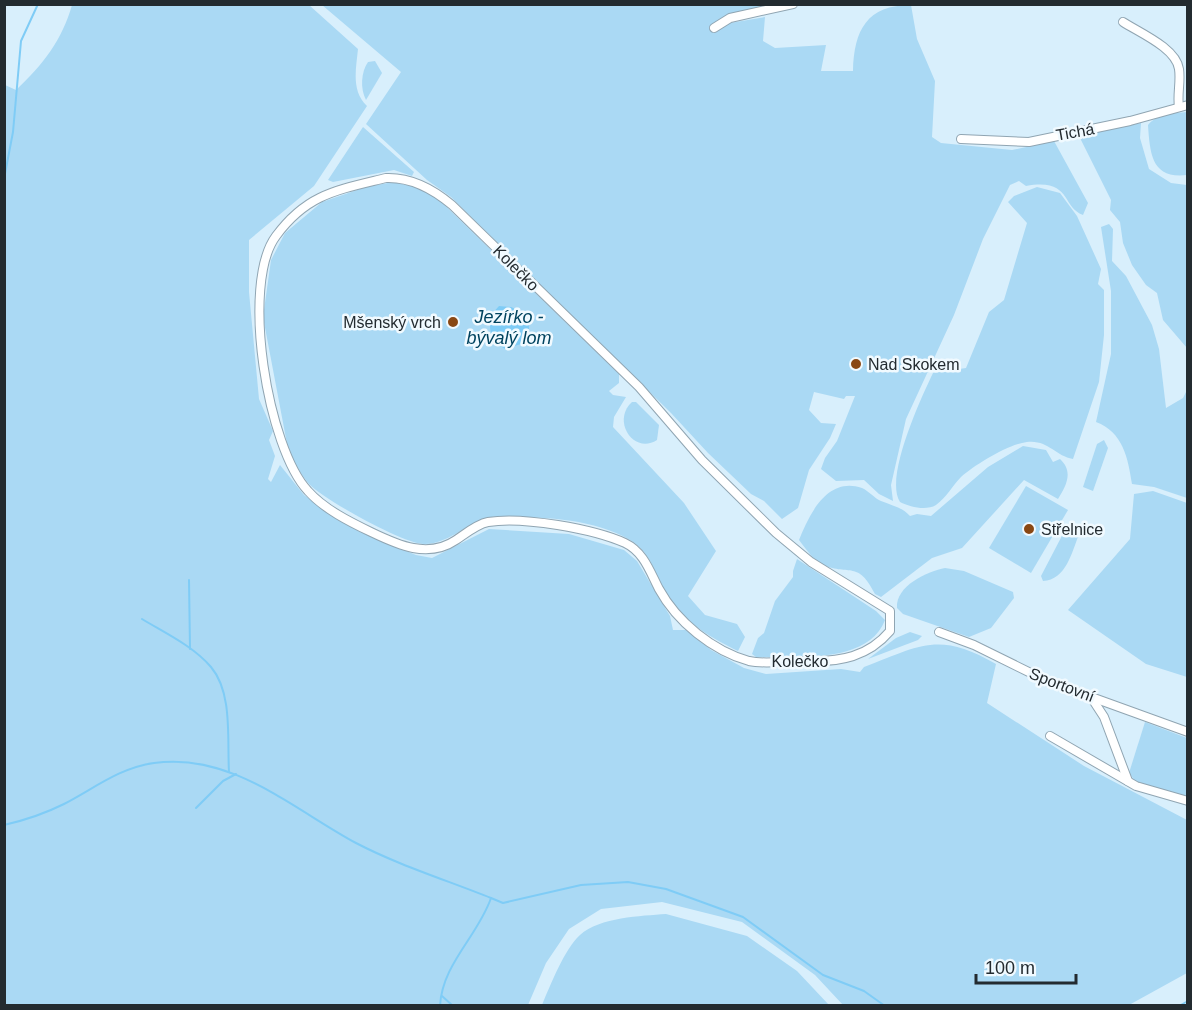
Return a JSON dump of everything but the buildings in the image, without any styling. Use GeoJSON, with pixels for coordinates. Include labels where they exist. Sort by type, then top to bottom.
{"type":"FeatureCollection","features":[{"type":"Feature","properties":{"kind":"street"},"geometry":{"type":"LineString","coordinates":[[714,28],[730,18],[793,4]]}},
{"type":"Feature","properties":{"kind":"street"},"geometry":{"type":"LineString","coordinates":[[1123,22],[1168,51],[1176,60],[1180,72],[1183,106]]}},
{"type":"Feature","properties":{"kind":"street","name":"Tichá"},"geometry":{"type":"LineString","coordinates":[[961,139],[1029,142],[1130,121],[1183,106]]}},
{"type":"Feature","properties":{"kind":"street","name":"Kolečko"},"geometry":{"type":"LineString","coordinates":[[397,178],[433,190],[459,211],[639,387],[716,475],[788,544],[890,611],[890,631],[876,645],[841,661],[751,661],[712,643],[686,626],[660,592],[639,553],[627,543],[586,530],[545,524],[487,522],[448,545],[421,551],[371,532],[339,514],[307,491],[289,461],[277,431],[257,316],[262,264],[269,246],[286,224],[320,195],[397,178]]}},
{"type":"Feature","properties":{"kind":"street","name":"Sportovní"},"geometry":{"type":"LineString","coordinates":[[939,632],[975,645],[1047,681],[1188,732]]}},
{"type":"Feature","properties":{"kind":"street"},"geometry":{"type":"LineString","coordinates":[[1091,697],[1104,717],[1128,781]]}},
{"type":"Feature","properties":{"kind":"street"},"geometry":{"type":"LineString","coordinates":[[1050,736],[1128,781],[1188,801]]}},
{"type":"Feature","properties":{"kind":"shaded area"},"geometry":{"type":"Polygon","coordinates":[[[72,5],[309,5],[358,49],[357,87],[367,106],[314,186],[249,240],[249,292],[259,399],[273,431],[269,440],[275,456],[268,479],[271,482],[280,465],[304,495],[337,518],[360,532],[416,555],[432,558],[489,529],[569,534],[624,550],[637,561],[670,616],[673,630],[686,630],[711,650],[744,668],[766,674],[841,669],[860,672],[864,667],[930,645],[959,647],[996,664],[987,703],[1084,766],[1187,820],[1187,973],[1129,1005],[843,1005],[815,975],[742,922],[662,902],[601,909],[569,929],[546,963],[528,1005],[5,1006],[5,85],[16,90],[35,71],[57,41],[72,5]]]}},
{"type":"Feature","properties":{"kind":"shaded area"},"geometry":{"type":"Polygon","coordinates":[[[322,5],[769,5],[724,17],[730,23],[765,17],[763,41],[775,48],[826,45],[821,71],[853,71],[856,43],[866,23],[874,15],[884,10],[911,5],[917,39],[935,81],[932,137],[941,143],[1012,150],[1054,141],[1088,203],[1083,215],[1071,206],[1064,195],[1051,186],[1026,186],[1019,181],[1010,185],[983,239],[954,315],[906,419],[891,485],[893,501],[879,494],[864,480],[836,481],[821,469],[825,458],[837,441],[855,396],[846,396],[844,399],[814,392],[809,410],[821,423],[836,424],[830,438],[809,470],[798,508],[782,519],[764,501],[751,494],[708,453],[671,413],[451,197],[427,180],[366,124],[401,72],[322,5]]]}},
{"type":"Feature","properties":{"kind":"shaded area"},"geometry":{"type":"Polygon","coordinates":[[[375,61],[382,73],[366,100],[362,86],[363,76],[368,62],[375,61]]]}},
{"type":"Feature","properties":{"kind":"shaded area"},"geometry":{"type":"Polygon","coordinates":[[[1187,112],[1187,175],[1166,173],[1155,163],[1152,155],[1148,125],[1161,116],[1187,112]]]}},
{"type":"Feature","properties":{"kind":"shaded area"},"geometry":{"type":"Polygon","coordinates":[[[1141,123],[1140,138],[1149,169],[1171,183],[1187,185],[1187,348],[1163,320],[1157,293],[1146,285],[1132,265],[1123,243],[1120,222],[1110,210],[1111,200],[1079,136],[1141,123]]]}},
{"type":"Feature","properties":{"kind":"shaded area"},"geometry":{"type":"Polygon","coordinates":[[[363,127],[414,172],[412,176],[394,170],[333,182],[328,180],[363,127]]]}},
{"type":"Feature","properties":{"kind":"shaded area"},"geometry":{"type":"Polygon","coordinates":[[[393,182],[429,190],[619,374],[619,383],[609,391],[613,395],[626,397],[614,417],[613,427],[684,503],[716,551],[688,596],[705,615],[737,624],[745,637],[738,651],[710,636],[684,616],[665,592],[644,552],[638,545],[616,533],[585,523],[570,521],[489,517],[448,538],[425,544],[400,537],[347,510],[317,491],[306,480],[288,449],[263,317],[271,260],[285,233],[322,202],[366,187],[393,182]]]}},
{"type":"Feature","properties":{"kind":"shaded area"},"geometry":{"type":"Polygon","coordinates":[[[1037,187],[1060,193],[1077,216],[1101,269],[1098,284],[1104,290],[1104,335],[1099,382],[1073,459],[1038,443],[1022,443],[999,452],[973,467],[936,505],[923,508],[904,504],[900,502],[896,491],[897,475],[906,438],[921,400],[933,373],[966,368],[989,312],[1004,300],[1027,223],[1008,202],[1014,196],[1037,187]]]}},
{"type":"Feature","properties":{"kind":"shaded area"},"geometry":{"type":"Polygon","coordinates":[[[1109,224],[1113,229],[1112,261],[1126,276],[1152,325],[1159,349],[1166,408],[1183,398],[1187,390],[1187,498],[1154,487],[1132,484],[1123,447],[1112,432],[1096,422],[1111,354],[1111,291],[1101,227],[1109,224]]]}},
{"type":"Feature","properties":{"kind":"shaded area"},"geometry":{"type":"Polygon","coordinates":[[[632,402],[636,402],[659,425],[657,440],[640,443],[628,434],[624,418],[632,402]]]}},
{"type":"Feature","properties":{"kind":"shaded area"},"geometry":{"type":"Polygon","coordinates":[[[1104,440],[1108,448],[1093,491],[1083,487],[1097,444],[1104,440]]]}},
{"type":"Feature","properties":{"kind":"shaded area"},"geometry":{"type":"Polygon","coordinates":[[[1023,446],[1046,450],[1053,462],[1060,459],[1064,464],[1068,474],[1064,489],[1058,499],[1024,480],[962,548],[932,558],[881,597],[875,594],[869,583],[858,573],[819,563],[799,540],[814,509],[829,493],[839,488],[850,486],[862,488],[878,500],[910,516],[917,514],[931,516],[988,467],[1023,446]]]}},
{"type":"Feature","properties":{"kind":"shaded area","name":"Střelnice"},"geometry":{"type":"Polygon","coordinates":[[[1026,486],[1068,510],[1031,573],[989,548],[1026,486]]]}},
{"type":"Feature","properties":{"kind":"shaded area"},"geometry":{"type":"Polygon","coordinates":[[[1153,491],[1187,503],[1187,677],[1146,664],[1068,610],[1130,539],[1134,494],[1153,491]]]}},
{"type":"Feature","properties":{"kind":"shaded area"},"geometry":{"type":"Polygon","coordinates":[[[1069,527],[1076,529],[1079,534],[1071,557],[1057,576],[1043,581],[1041,576],[1065,530],[1069,527]]]}},
{"type":"Feature","properties":{"kind":"shaded area"},"geometry":{"type":"Polygon","coordinates":[[[797,559],[876,611],[885,620],[876,634],[863,645],[828,655],[756,657],[752,654],[758,638],[764,633],[775,601],[793,577],[797,559]]]}},
{"type":"Feature","properties":{"kind":"shaded area"},"geometry":{"type":"Polygon","coordinates":[[[945,568],[964,571],[1013,592],[1014,598],[991,628],[969,637],[903,614],[897,608],[901,593],[907,586],[930,572],[945,568]]]}},
{"type":"Feature","properties":{"kind":"shaded area"},"geometry":{"type":"Polygon","coordinates":[[[910,632],[922,636],[918,640],[868,659],[896,638],[910,632]]]}},
{"type":"Feature","properties":{"kind":"shaded area"},"geometry":{"type":"Polygon","coordinates":[[[1145,722],[1187,738],[1187,797],[1135,781],[1129,773],[1145,722]]]}},
{"type":"Feature","properties":{"kind":"shaded area"},"geometry":{"type":"Polygon","coordinates":[[[666,914],[747,936],[797,971],[829,1005],[542,1005],[563,958],[574,941],[588,929],[609,921],[666,914]]]}},
{"type":"Feature","properties":{"kind":"water","name":"Jezírko - bývalý lom"},"geometry":{"type":"Polygon","coordinates":[[[499,306],[511,307],[526,314],[529,337],[521,344],[505,349],[494,339],[490,327],[490,316],[499,306]]]}},
{"type":"Feature","properties":{"kind":"waterway"},"geometry":{"type":"LineString","coordinates":[[4,179],[13,132],[21,41],[38,4]]}},
{"type":"Feature","properties":{"kind":"waterway"},"geometry":{"type":"LineString","coordinates":[[189,580],[190,649]]}},
{"type":"Feature","properties":{"kind":"waterway"},"geometry":{"type":"LineString","coordinates":[[142,619],[178,640],[204,659],[218,678],[223,690],[228,717],[229,772]]}},
{"type":"Feature","properties":{"kind":"waterway"},"geometry":{"type":"LineString","coordinates":[[4,825],[57,808],[107,779],[130,769],[154,763],[182,762],[209,766],[260,786],[372,851],[491,898]]}},
{"type":"Feature","properties":{"kind":"waterway"},"geometry":{"type":"LineString","coordinates":[[196,808],[223,781],[236,774]]}},
{"type":"Feature","properties":{"kind":"waterway"},"geometry":{"type":"LineString","coordinates":[[440,1006],[447,977],[491,898],[503,903],[581,885],[628,882],[666,889],[743,917],[823,975],[864,991],[885,1006]]}},
{"type":"Feature","properties":{"kind":"waterway"},"geometry":{"type":"LineString","coordinates":[[442,996],[453,1006]]}},
{"type":"Feature","properties":{"kind":"waterway"},"geometry":{"type":"LineString","coordinates":[[1179,1006],[1188,1001]]}},
{"type":"Feature","properties":{"kind":"place","name":"Mšenský vrch"},"geometry":{"type":"Point","coordinates":[453,322]}},
{"type":"Feature","properties":{"kind":"place","name":"Nad Skokem"},"geometry":{"type":"Point","coordinates":[856,364]}},
{"type":"Feature","properties":{"kind":"place","name":"Střelnice"},"geometry":{"type":"Point","coordinates":[1029,529]}}]}
